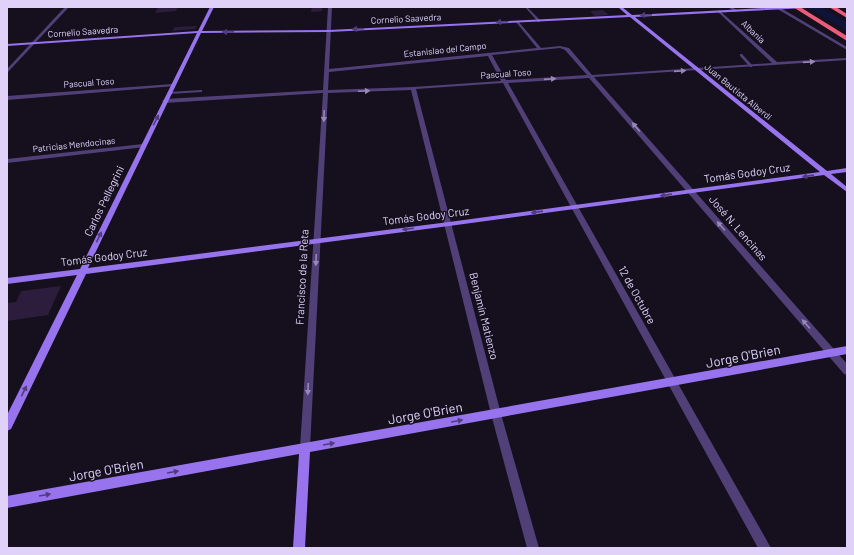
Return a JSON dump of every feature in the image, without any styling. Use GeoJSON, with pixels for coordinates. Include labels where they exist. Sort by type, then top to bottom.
{"type":"FeatureCollection","features":[{"type":"Feature","properties":{"kind":"highway"},"geometry":{"type":"LineString","coordinates":[[796,7],[847,38]]}},
{"type":"Feature","properties":{"kind":"highway"},"geometry":{"type":"LineString","coordinates":[[832,7],[847,16]]}},
{"type":"Feature","properties":{"kind":"street"},"geometry":{"type":"LineString","coordinates":[[7,72],[67,7]]}},
{"type":"Feature","properties":{"kind":"street","name":"Carlos Pellegrini"},"geometry":{"type":"LineString","coordinates":[[7,426],[212,7]]}},
{"type":"Feature","properties":{"kind":"street","name":"Francisco de la Reta"},"geometry":{"type":"LineString","coordinates":[[299,548],[330,7]]}},
{"type":"Feature","properties":{"kind":"street","name":"Juan Bautista Alberdi"},"geometry":{"type":"LineString","coordinates":[[620,7],[847,190]]}},
{"type":"Feature","properties":{"kind":"street","name":"Albania"},"geometry":{"type":"LineString","coordinates":[[730,7],[736,11]]}},
{"type":"Feature","properties":{"kind":"street","name":"Cornelio Saavedra"},"geometry":{"type":"LineString","coordinates":[[7,45],[199,32],[329,31],[806,7]]}},
{"type":"Feature","properties":{"kind":"street"},"geometry":{"type":"LineString","coordinates":[[777,8],[847,50]]}},
{"type":"Feature","properties":{"kind":"street","name":"Albania"},"geometry":{"type":"LineString","coordinates":[[719,11],[776,64]]}},
{"type":"Feature","properties":{"kind":"street"},"geometry":{"type":"LineString","coordinates":[[518,22],[540,49]]}},
{"type":"Feature","properties":{"kind":"street","name":"Estanislao del Campo"},"geometry":{"type":"LineString","coordinates":[[327,71],[564,47]]}},
{"type":"Feature","properties":{"kind":"street","name":"José N. Lencinas"},"geometry":{"type":"LineString","coordinates":[[564,47],[567,48],[592,76],[847,371]]}},
{"type":"Feature","properties":{"kind":"street","name":"12 de Octubre"},"geometry":{"type":"LineString","coordinates":[[489,54],[765,548]]}},
{"type":"Feature","properties":{"kind":"street","name":"Pascual Toso"},"geometry":{"type":"LineString","coordinates":[[165,101],[273,94],[325,93],[413,88],[847,59]]}},
{"type":"Feature","properties":{"kind":"street","name":"Pascual Toso"},"geometry":{"type":"LineString","coordinates":[[7,98],[173,85]]}},
{"type":"Feature","properties":{"kind":"street","name":"Benjamín Matienzo"},"geometry":{"type":"LineString","coordinates":[[413,88],[449,224],[496,414],[533,548]]}},
{"type":"Feature","properties":{"kind":"street","name":"Patricias Mendocinas"},"geometry":{"type":"LineString","coordinates":[[7,161],[143,146]]}},
{"type":"Feature","properties":{"kind":"street","name":"Tomás Godoy Cruz"},"geometry":{"type":"LineString","coordinates":[[7,281],[449,224],[847,170]]}},
{"type":"Feature","properties":{"kind":"street","name":"Jorge O'Brien"},"geometry":{"type":"LineString","coordinates":[[7,502],[672,383],[847,350]]}},
{"type":"Feature","properties":{"kind":"lane"},"geometry":{"type":"LineString","coordinates":[[526,7],[539,21]]}},
{"type":"Feature","properties":{"kind":"lane"},"geometry":{"type":"LineString","coordinates":[[741,55],[751,66]]}},
{"type":"Feature","properties":{"kind":"lane"},"geometry":{"type":"LineString","coordinates":[[169,93],[201,91]]}},
{"type":"Feature","properties":{"kind":"shaded area"},"geometry":{"type":"Polygon","coordinates":[[[806,7],[821,7],[847,22],[847,31],[806,7]]]}},
{"type":"Feature","properties":{"kind":"building"},"geometry":{"type":"Polygon","coordinates":[[[158,7],[178,7],[176,11],[155,13],[158,7]]]}},
{"type":"Feature","properties":{"kind":"building"},"geometry":{"type":"Polygon","coordinates":[[[312,7],[322,7],[322,11],[311,12],[312,7]]]}},
{"type":"Feature","properties":{"kind":"building"},"geometry":{"type":"Polygon","coordinates":[[[603,10],[609,15],[595,16],[590,11],[603,10]]]}},
{"type":"Feature","properties":{"kind":"building"},"geometry":{"type":"Polygon","coordinates":[[[197,26],[195,29],[172,31],[175,27],[197,26]]]}},
{"type":"Feature","properties":{"kind":"building"},"geometry":{"type":"Polygon","coordinates":[[[61,286],[48,315],[7,321],[7,303],[16,302],[21,291],[61,286]]]}}]}
